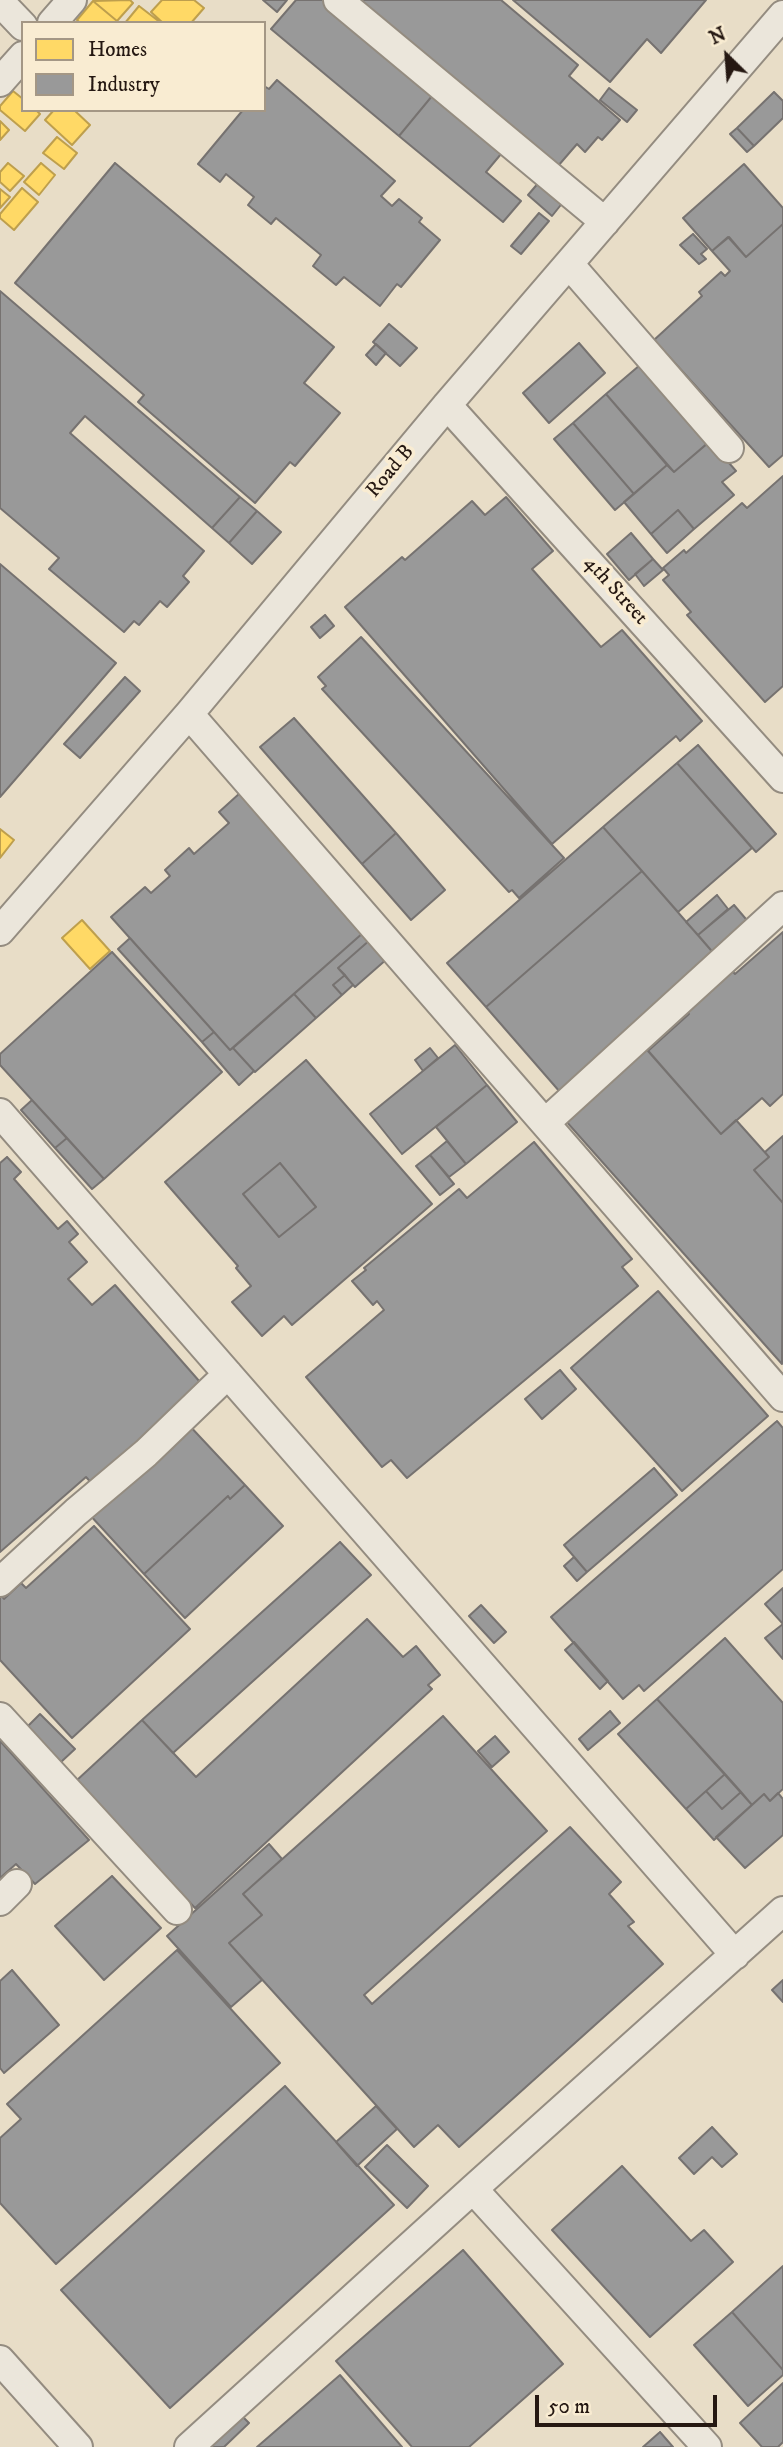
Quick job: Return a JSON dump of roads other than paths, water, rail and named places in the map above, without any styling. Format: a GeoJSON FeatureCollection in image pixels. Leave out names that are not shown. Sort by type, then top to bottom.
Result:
{"type":"FeatureCollection","features":[{"type":"Feature","properties":{"kind":"street"},"geometry":{"type":"LineString","coordinates":[[54,21],[72,0]]}},
{"type":"Feature","properties":{"kind":"street"},"geometry":{"type":"LineString","coordinates":[[338,0],[605,222]]}},
{"type":"Feature","properties":{"kind":"street"},"geometry":{"type":"LineString","coordinates":[[0,2],[21,24]]}},
{"type":"Feature","properties":{"kind":"street","name":"Road B"},"geometry":{"type":"LineString","coordinates":[[0,931],[189,714],[447,405],[783,15]]}},
{"type":"Feature","properties":{"kind":"street"},"geometry":{"type":"LineString","coordinates":[[0,82],[21,58]]}},
{"type":"Feature","properties":{"kind":"street"},"geometry":{"type":"LineString","coordinates":[[569,264],[729,448]]}},
{"type":"Feature","properties":{"kind":"street","name":"4th Street"},"geometry":{"type":"LineString","coordinates":[[447,405],[783,778]]}},
{"type":"Feature","properties":{"kind":"street"},"geometry":{"type":"LineString","coordinates":[[189,714],[545,1123],[780,1387]]}},
{"type":"Feature","properties":{"kind":"street"},"geometry":{"type":"LineString","coordinates":[[545,1123],[783,906]]}},
{"type":"Feature","properties":{"kind":"street"},"geometry":{"type":"LineString","coordinates":[[0,1112],[735,1955]]}},
{"type":"Feature","properties":{"kind":"street"},"geometry":{"type":"LineString","coordinates":[[0,1582],[76,1512],[146,1453],[228,1374]]}},
{"type":"Feature","properties":{"kind":"street"},"geometry":{"type":"LineString","coordinates":[[0,1717],[177,1910]]}},
{"type":"Feature","properties":{"kind":"street"},"geometry":{"type":"LineString","coordinates":[[189,2447],[783,1911]]}},
{"type":"Feature","properties":{"kind":"street"},"geometry":{"type":"LineString","coordinates":[[473,2189],[707,2447]]}},
{"type":"Feature","properties":{"kind":"street"},"geometry":{"type":"LineString","coordinates":[[0,2360],[78,2447]]}}]}
